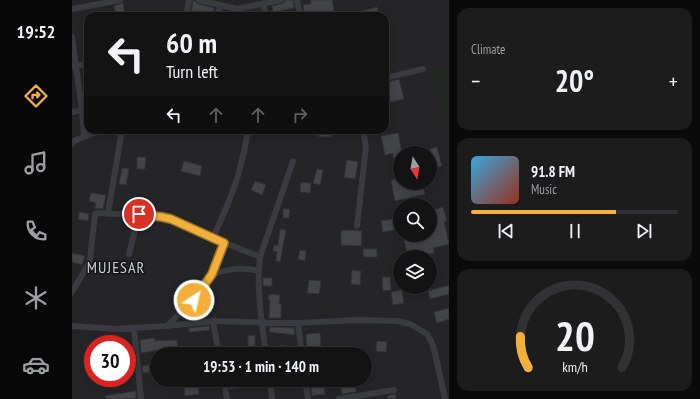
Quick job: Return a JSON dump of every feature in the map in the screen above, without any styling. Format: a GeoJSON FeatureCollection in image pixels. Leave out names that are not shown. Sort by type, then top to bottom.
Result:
{"type":"FeatureCollection","features":[{"type":"Feature","properties":{"kind":"street"},"geometry":{"type":"LineString","coordinates":[[72,9],[120,0]]}},
{"type":"Feature","properties":{"kind":"street"},"geometry":{"type":"LineString","coordinates":[[187,12],[189,0]]}},
{"type":"Feature","properties":{"kind":"street"},"geometry":{"type":"LineString","coordinates":[[199,0],[237,9],[281,0]]}},
{"type":"Feature","properties":{"kind":"street"},"geometry":{"type":"LineString","coordinates":[[297,0],[299,12]]}},
{"type":"Feature","properties":{"kind":"street"},"geometry":{"type":"LineString","coordinates":[[263,4],[265,12]]}},
{"type":"Feature","properties":{"kind":"street"},"geometry":{"type":"LineString","coordinates":[[219,12],[220,5]]}},
{"type":"Feature","properties":{"kind":"street"},"geometry":{"type":"LineString","coordinates":[[72,38],[74,66],[82,110],[84,136]]}},
{"type":"Feature","properties":{"kind":"street"},"geometry":{"type":"LineString","coordinates":[[74,66],[84,65]]}},
{"type":"Feature","properties":{"kind":"street"},"geometry":{"type":"LineString","coordinates":[[389,77],[423,69]]}},
{"type":"Feature","properties":{"kind":"street"},"geometry":{"type":"LineString","coordinates":[[72,112],[82,110]]}},
{"type":"Feature","properties":{"kind":"street"},"geometry":{"type":"LineString","coordinates":[[72,144],[76,140],[90,134]]}},
{"type":"Feature","properties":{"kind":"street"},"geometry":{"type":"LineString","coordinates":[[108,214],[121,134]]}},
{"type":"Feature","properties":{"kind":"street"},"geometry":{"type":"LineString","coordinates":[[213,238],[234,189],[247,134]]}},
{"type":"Feature","properties":{"kind":"street"},"geometry":{"type":"LineString","coordinates":[[356,226],[366,147],[364,134]]}},
{"type":"Feature","properties":{"kind":"street"},"geometry":{"type":"LineString","coordinates":[[265,347],[258,271],[260,257],[293,161]]}},
{"type":"Feature","properties":{"kind":"street"},"geometry":{"type":"LineString","coordinates":[[72,292],[90,259],[95,214],[98,213],[139,214],[171,219],[224,243],[260,257]]}},
{"type":"Feature","properties":{"kind":"street"},"geometry":{"type":"LineString","coordinates":[[129,254],[139,214]]}},
{"type":"Feature","properties":{"kind":"street"},"geometry":{"type":"LineString","coordinates":[[167,326],[194,300],[212,274],[224,243]]}},
{"type":"Feature","properties":{"kind":"street"},"geometry":{"type":"LineString","coordinates":[[212,274],[242,268],[258,271]]}},
{"type":"Feature","properties":{"kind":"street"},"geometry":{"type":"LineString","coordinates":[[72,326],[116,329],[167,326],[213,321],[298,323],[358,320],[398,321],[410,324],[427,334],[435,353],[445,399]]}},
{"type":"Feature","properties":{"kind":"street"},"geometry":{"type":"LineString","coordinates":[[213,321],[218,347]]}},
{"type":"Feature","properties":{"kind":"street"},"geometry":{"type":"LineString","coordinates":[[298,323],[301,347]]}},
{"type":"Feature","properties":{"kind":"street"},"geometry":{"type":"LineString","coordinates":[[134,328],[141,399]]}},
{"type":"Feature","properties":{"kind":"street"},"geometry":{"type":"LineString","coordinates":[[225,387],[227,399]]}},
{"type":"Feature","properties":{"kind":"street"},"geometry":{"type":"LineString","coordinates":[[271,387],[272,399]]}},
{"type":"Feature","properties":{"kind":"street"},"geometry":{"type":"LineString","coordinates":[[306,387],[308,399]]}},
{"type":"Feature","properties":{"kind":"street"},"geometry":{"type":"LineString","coordinates":[[339,399],[394,390]]}},
{"type":"Feature","properties":{"kind":"shaded area"},"geometry":{"type":"Polygon","coordinates":[[[72,0],[449,0],[449,399],[72,399],[72,0]]]}},
{"type":"Feature","properties":{"kind":"shaded area"},"geometry":{"type":"Polygon","coordinates":[[[449,68],[449,133],[433,72],[449,68]]]}},
{"type":"Feature","properties":{"kind":"building"},"geometry":{"type":"Polygon","coordinates":[[[193,0],[198,4],[214,8],[213,12],[192,12],[193,0]]]}},
{"type":"Feature","properties":{"kind":"building"},"geometry":{"type":"Polygon","coordinates":[[[285,0],[293,0],[294,8],[273,12],[272,6],[282,4],[285,0]]]}},
{"type":"Feature","properties":{"kind":"building"},"geometry":{"type":"Polygon","coordinates":[[[310,0],[332,0],[334,12],[304,12],[303,5],[311,4],[310,0]]]}},
{"type":"Feature","properties":{"kind":"building"},"geometry":{"type":"Polygon","coordinates":[[[123,3],[124,12],[115,12],[114,6],[123,3]]]}},
{"type":"Feature","properties":{"kind":"building"},"geometry":{"type":"Polygon","coordinates":[[[377,7],[378,12],[358,12],[377,7]]]}},
{"type":"Feature","properties":{"kind":"building"},"geometry":{"type":"Polygon","coordinates":[[[399,79],[404,99],[389,102],[389,82],[399,79]]]}},
{"type":"Feature","properties":{"kind":"building"},"geometry":{"type":"Polygon","coordinates":[[[398,133],[401,146],[393,146],[393,153],[385,155],[381,136],[398,133]]]}},
{"type":"Feature","properties":{"kind":"building"},"geometry":{"type":"Polygon","coordinates":[[[319,134],[331,134],[331,137],[319,137],[319,134]]]}},
{"type":"Feature","properties":{"kind":"building"},"geometry":{"type":"Polygon","coordinates":[[[437,147],[442,166],[437,167],[437,147]]]}},
{"type":"Feature","properties":{"kind":"building"},"geometry":{"type":"Polygon","coordinates":[[[137,157],[146,157],[145,169],[137,169],[137,157]]]}},
{"type":"Feature","properties":{"kind":"building"},"geometry":{"type":"Polygon","coordinates":[[[347,160],[358,162],[355,179],[344,177],[347,160]]]}},
{"type":"Feature","properties":{"kind":"building"},"geometry":{"type":"Polygon","coordinates":[[[184,161],[202,166],[200,176],[181,171],[184,161]]]}},
{"type":"Feature","properties":{"kind":"building"},"geometry":{"type":"Polygon","coordinates":[[[122,168],[129,169],[126,185],[119,184],[122,168]]]}},
{"type":"Feature","properties":{"kind":"building"},"geometry":{"type":"Polygon","coordinates":[[[317,169],[323,170],[320,185],[313,183],[317,169]]]}},
{"type":"Feature","properties":{"kind":"building"},"geometry":{"type":"Polygon","coordinates":[[[391,180],[393,180],[393,190],[424,190],[425,194],[408,198],[394,198],[391,180]]]}},
{"type":"Feature","properties":{"kind":"building"},"geometry":{"type":"Polygon","coordinates":[[[255,181],[266,185],[262,195],[251,190],[255,181]]]}},
{"type":"Feature","properties":{"kind":"building"},"geometry":{"type":"Polygon","coordinates":[[[301,182],[311,183],[310,193],[300,192],[301,182]]]}},
{"type":"Feature","properties":{"kind":"building"},"geometry":{"type":"Polygon","coordinates":[[[91,193],[106,195],[103,209],[95,208],[96,203],[89,201],[91,193]]]}},
{"type":"Feature","properties":{"kind":"building"},"geometry":{"type":"Polygon","coordinates":[[[443,207],[447,221],[444,221],[449,244],[433,248],[433,250],[406,250],[405,242],[437,242],[437,209],[443,207]]]}},
{"type":"Feature","properties":{"kind":"building"},"geometry":{"type":"Polygon","coordinates":[[[283,209],[290,209],[289,218],[283,218],[283,209]]]}},
{"type":"Feature","properties":{"kind":"building"},"geometry":{"type":"Polygon","coordinates":[[[79,212],[89,214],[88,221],[78,219],[79,212]]]}},
{"type":"Feature","properties":{"kind":"building"},"geometry":{"type":"Polygon","coordinates":[[[393,219],[393,230],[383,232],[381,221],[393,219]]]}},
{"type":"Feature","properties":{"kind":"building"},"geometry":{"type":"Polygon","coordinates":[[[280,229],[286,230],[280,262],[276,261],[277,252],[273,251],[274,245],[278,246],[280,229]]]}},
{"type":"Feature","properties":{"kind":"building"},"geometry":{"type":"Polygon","coordinates":[[[341,230],[362,231],[361,246],[341,245],[341,230]]]}},
{"type":"Feature","properties":{"kind":"building"},"geometry":{"type":"Polygon","coordinates":[[[363,249],[377,249],[377,257],[364,257],[363,249]]]}},
{"type":"Feature","properties":{"kind":"building"},"geometry":{"type":"Polygon","coordinates":[[[300,250],[306,251],[305,261],[298,259],[300,250]]]}},
{"type":"Feature","properties":{"kind":"building"},"geometry":{"type":"Polygon","coordinates":[[[72,253],[85,256],[82,265],[72,262],[72,253]]]}},
{"type":"Feature","properties":{"kind":"building"},"geometry":{"type":"Polygon","coordinates":[[[352,270],[361,271],[360,285],[351,284],[352,270]]]}},
{"type":"Feature","properties":{"kind":"building"},"geometry":{"type":"Polygon","coordinates":[[[382,277],[390,277],[391,290],[383,291],[382,277]]]}},
{"type":"Feature","properties":{"kind":"building"},"geometry":{"type":"Polygon","coordinates":[[[263,278],[272,278],[272,286],[263,286],[263,278]]]}},
{"type":"Feature","properties":{"kind":"building"},"geometry":{"type":"Polygon","coordinates":[[[309,280],[321,281],[319,294],[307,293],[309,280]]]}},
{"type":"Feature","properties":{"kind":"building"},"geometry":{"type":"Polygon","coordinates":[[[449,285],[449,294],[430,299],[429,294],[437,294],[437,288],[449,285]]]}},
{"type":"Feature","properties":{"kind":"building"},"geometry":{"type":"Polygon","coordinates":[[[391,292],[393,292],[393,294],[403,294],[404,303],[393,305],[391,292]]]}},
{"type":"Feature","properties":{"kind":"building"},"geometry":{"type":"Polygon","coordinates":[[[269,294],[280,295],[279,304],[281,304],[281,318],[269,318],[269,294]]]}},
{"type":"Feature","properties":{"kind":"building"},"geometry":{"type":"Polygon","coordinates":[[[449,308],[449,319],[437,323],[434,312],[449,308]]]}},
{"type":"Feature","properties":{"kind":"building"},"geometry":{"type":"Polygon","coordinates":[[[209,326],[210,330],[189,332],[189,328],[209,326]]]}},
{"type":"Feature","properties":{"kind":"building"},"geometry":{"type":"Polygon","coordinates":[[[270,327],[294,328],[295,335],[269,332],[270,327]]]}},
{"type":"Feature","properties":{"kind":"building"},"geometry":{"type":"Polygon","coordinates":[[[320,333],[321,347],[307,347],[306,334],[320,333]]]}},
{"type":"Feature","properties":{"kind":"building"},"geometry":{"type":"Polygon","coordinates":[[[255,335],[255,347],[248,347],[248,336],[255,335]]]}},
{"type":"Feature","properties":{"kind":"building"},"geometry":{"type":"Polygon","coordinates":[[[154,338],[155,341],[177,340],[178,347],[150,347],[150,352],[141,353],[140,340],[154,338]]]}},
{"type":"Feature","properties":{"kind":"building"},"geometry":{"type":"Polygon","coordinates":[[[377,341],[387,342],[386,352],[376,351],[377,341]]]}},
{"type":"Feature","properties":{"kind":"building"},"geometry":{"type":"Polygon","coordinates":[[[280,345],[289,346],[289,347],[280,347],[280,345]]]}},
{"type":"Feature","properties":{"kind":"building"},"geometry":{"type":"Polygon","coordinates":[[[149,365],[150,372],[143,373],[142,366],[149,365]]]}},
{"type":"Feature","properties":{"kind":"building"},"geometry":{"type":"Polygon","coordinates":[[[184,387],[198,387],[199,394],[185,396],[184,387]]]}},
{"type":"Feature","properties":{"kind":"building"},"geometry":{"type":"Polygon","coordinates":[[[230,387],[241,387],[230,389],[230,387]]]}},
{"type":"Feature","properties":{"kind":"building"},"geometry":{"type":"Polygon","coordinates":[[[311,387],[324,387],[325,394],[312,396],[311,387]]]}},
{"type":"Feature","properties":{"kind":"building"},"geometry":{"type":"Polygon","coordinates":[[[341,387],[356,387],[356,392],[342,394],[341,387]]]}},
{"type":"Feature","properties":{"kind":"building"},"geometry":{"type":"Polygon","coordinates":[[[136,391],[136,399],[106,399],[105,396],[136,391]]]}},
{"type":"Feature","properties":{"kind":"building"},"geometry":{"type":"Polygon","coordinates":[[[395,394],[396,399],[388,399],[387,396],[395,394]]]}},
{"type":"Feature","properties":{"kind":"district","name":"MUJESAR"},"geometry":{"type":"Point","coordinates":[116,267]}},
{"type":"Feature","properties":{"kind":"route"},"geometry":{"type":"LineString","coordinates":[[139,214],[171,219],[224,243],[212,274],[194,300]]}}]}
